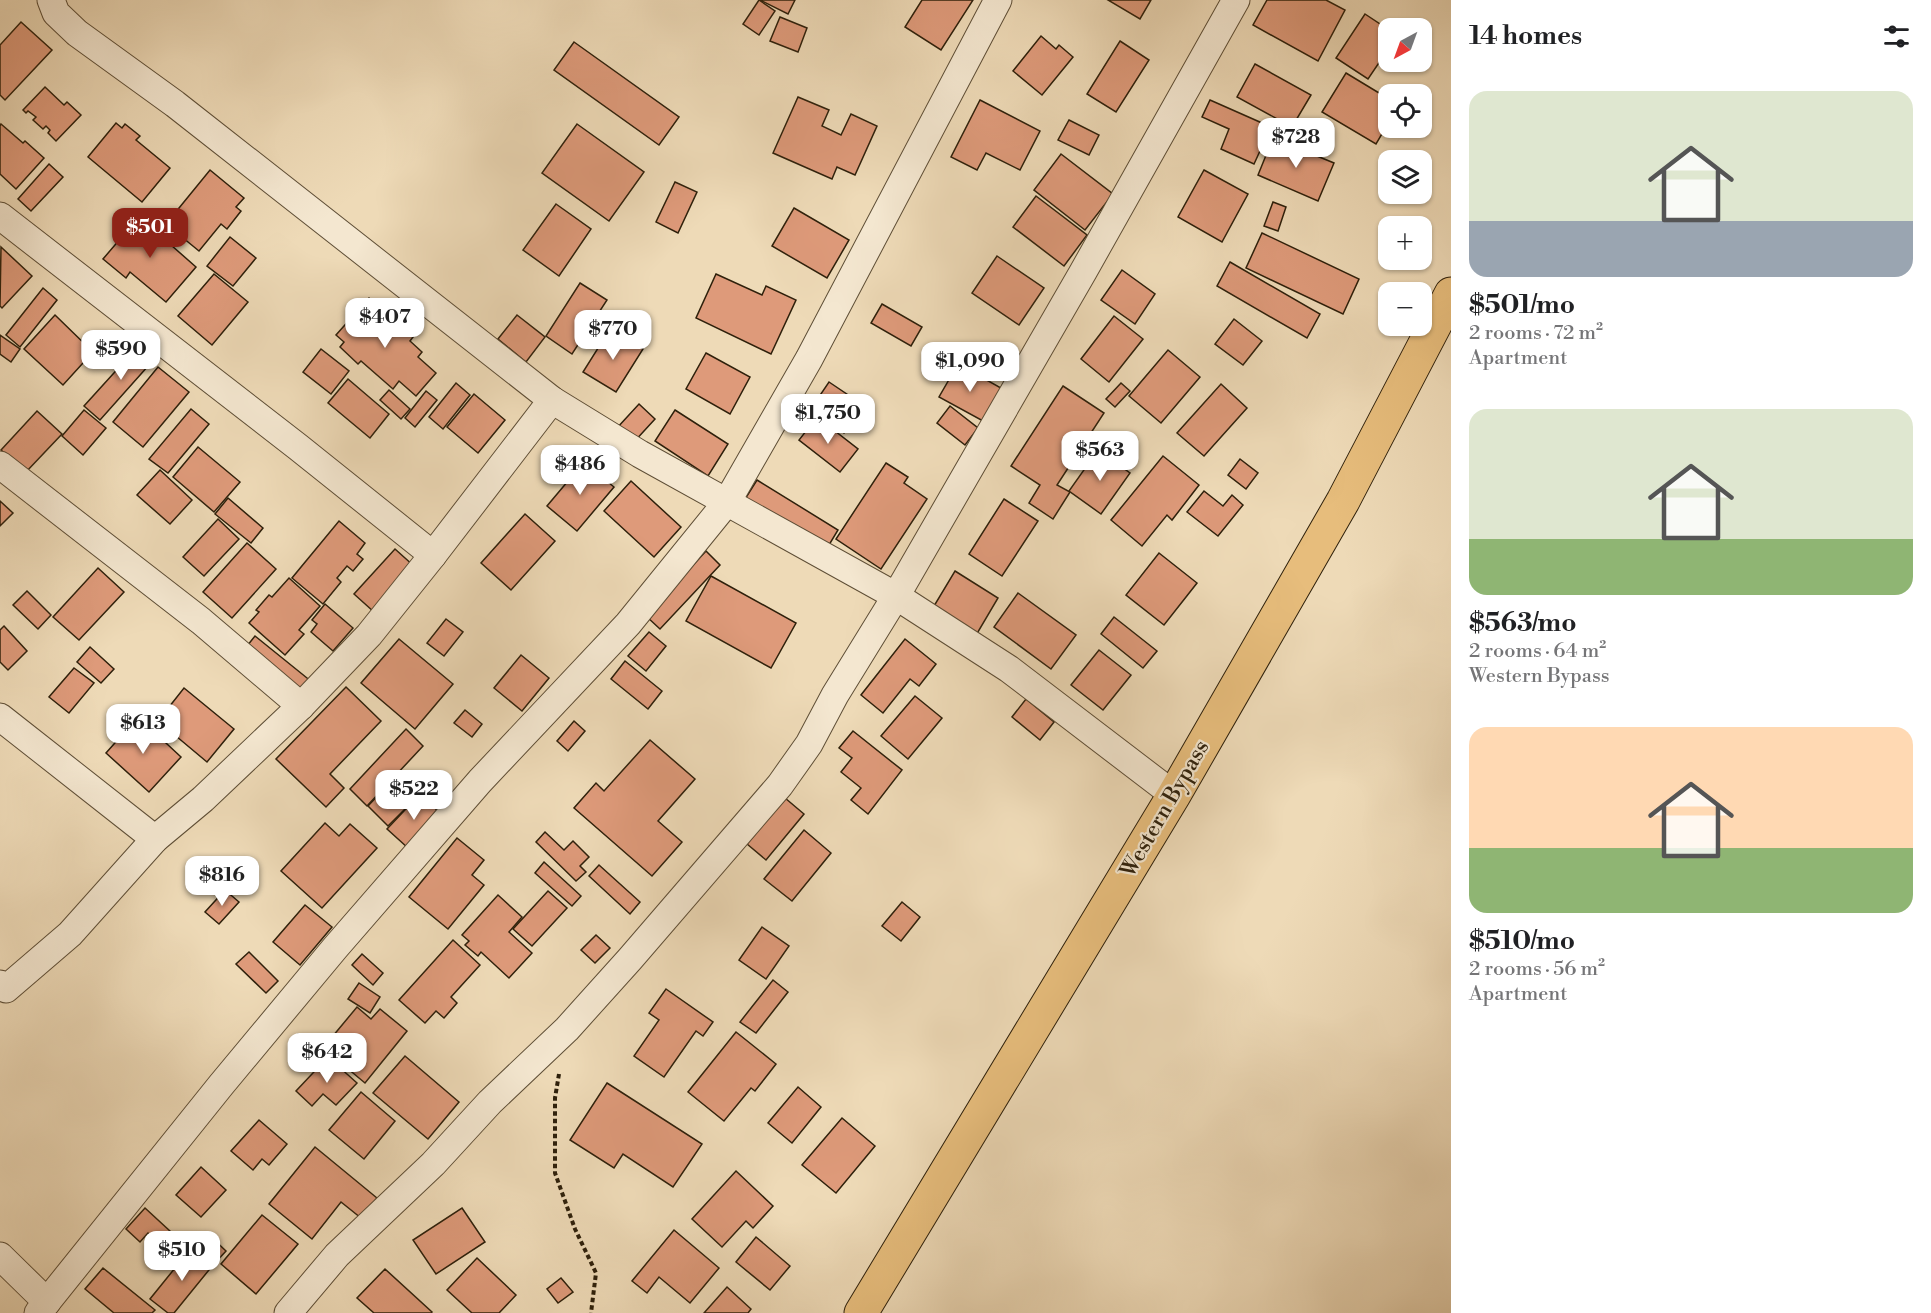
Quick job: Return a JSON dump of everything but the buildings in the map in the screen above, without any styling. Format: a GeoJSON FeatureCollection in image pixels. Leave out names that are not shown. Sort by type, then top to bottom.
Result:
{"type":"FeatureCollection","features":[{"type":"Feature","properties":{"kind":"main road","name":"Western Bypass"},"geometry":{"type":"LineString","coordinates":[[861,1313],[1174,795],[1342,501],[1451,294]]}},
{"type":"Feature","properties":{"kind":"street"},"geometry":{"type":"LineString","coordinates":[[50,0],[56,13],[77,33],[175,104],[552,400],[640,454],[896,596],[1009,669],[1174,795]]}},
{"type":"Feature","properties":{"kind":"street"},"geometry":{"type":"LineString","coordinates":[[0,1256],[42,1307],[335,948],[480,781],[628,624],[727,502],[809,359],[999,0]]}},
{"type":"Feature","properties":{"kind":"street"},"geometry":{"type":"LineString","coordinates":[[288,1313],[337,1255],[433,1164],[490,1102],[567,1029],[706,873],[780,785],[809,744],[835,695],[896,596],[1089,262],[1236,0]]}},
{"type":"Feature","properties":{"kind":"street"},"geometry":{"type":"LineString","coordinates":[[0,216],[298,447],[433,555]]}},
{"type":"Feature","properties":{"kind":"street"},"geometry":{"type":"LineString","coordinates":[[0,984],[6,989],[70,934],[155,839],[203,799],[301,706],[369,635],[552,400]]}},
{"type":"Feature","properties":{"kind":"street"},"geometry":{"type":"LineString","coordinates":[[0,465],[201,621],[301,706]]}},
{"type":"Feature","properties":{"kind":"street"},"geometry":{"type":"LineString","coordinates":[[0,717],[155,839]]}},
{"type":"Feature","properties":{"kind":"path"},"geometry":{"type":"LineString","coordinates":[[567,1029],[555,1098],[555,1173],[575,1229],[596,1273],[591,1313]]}}]}
